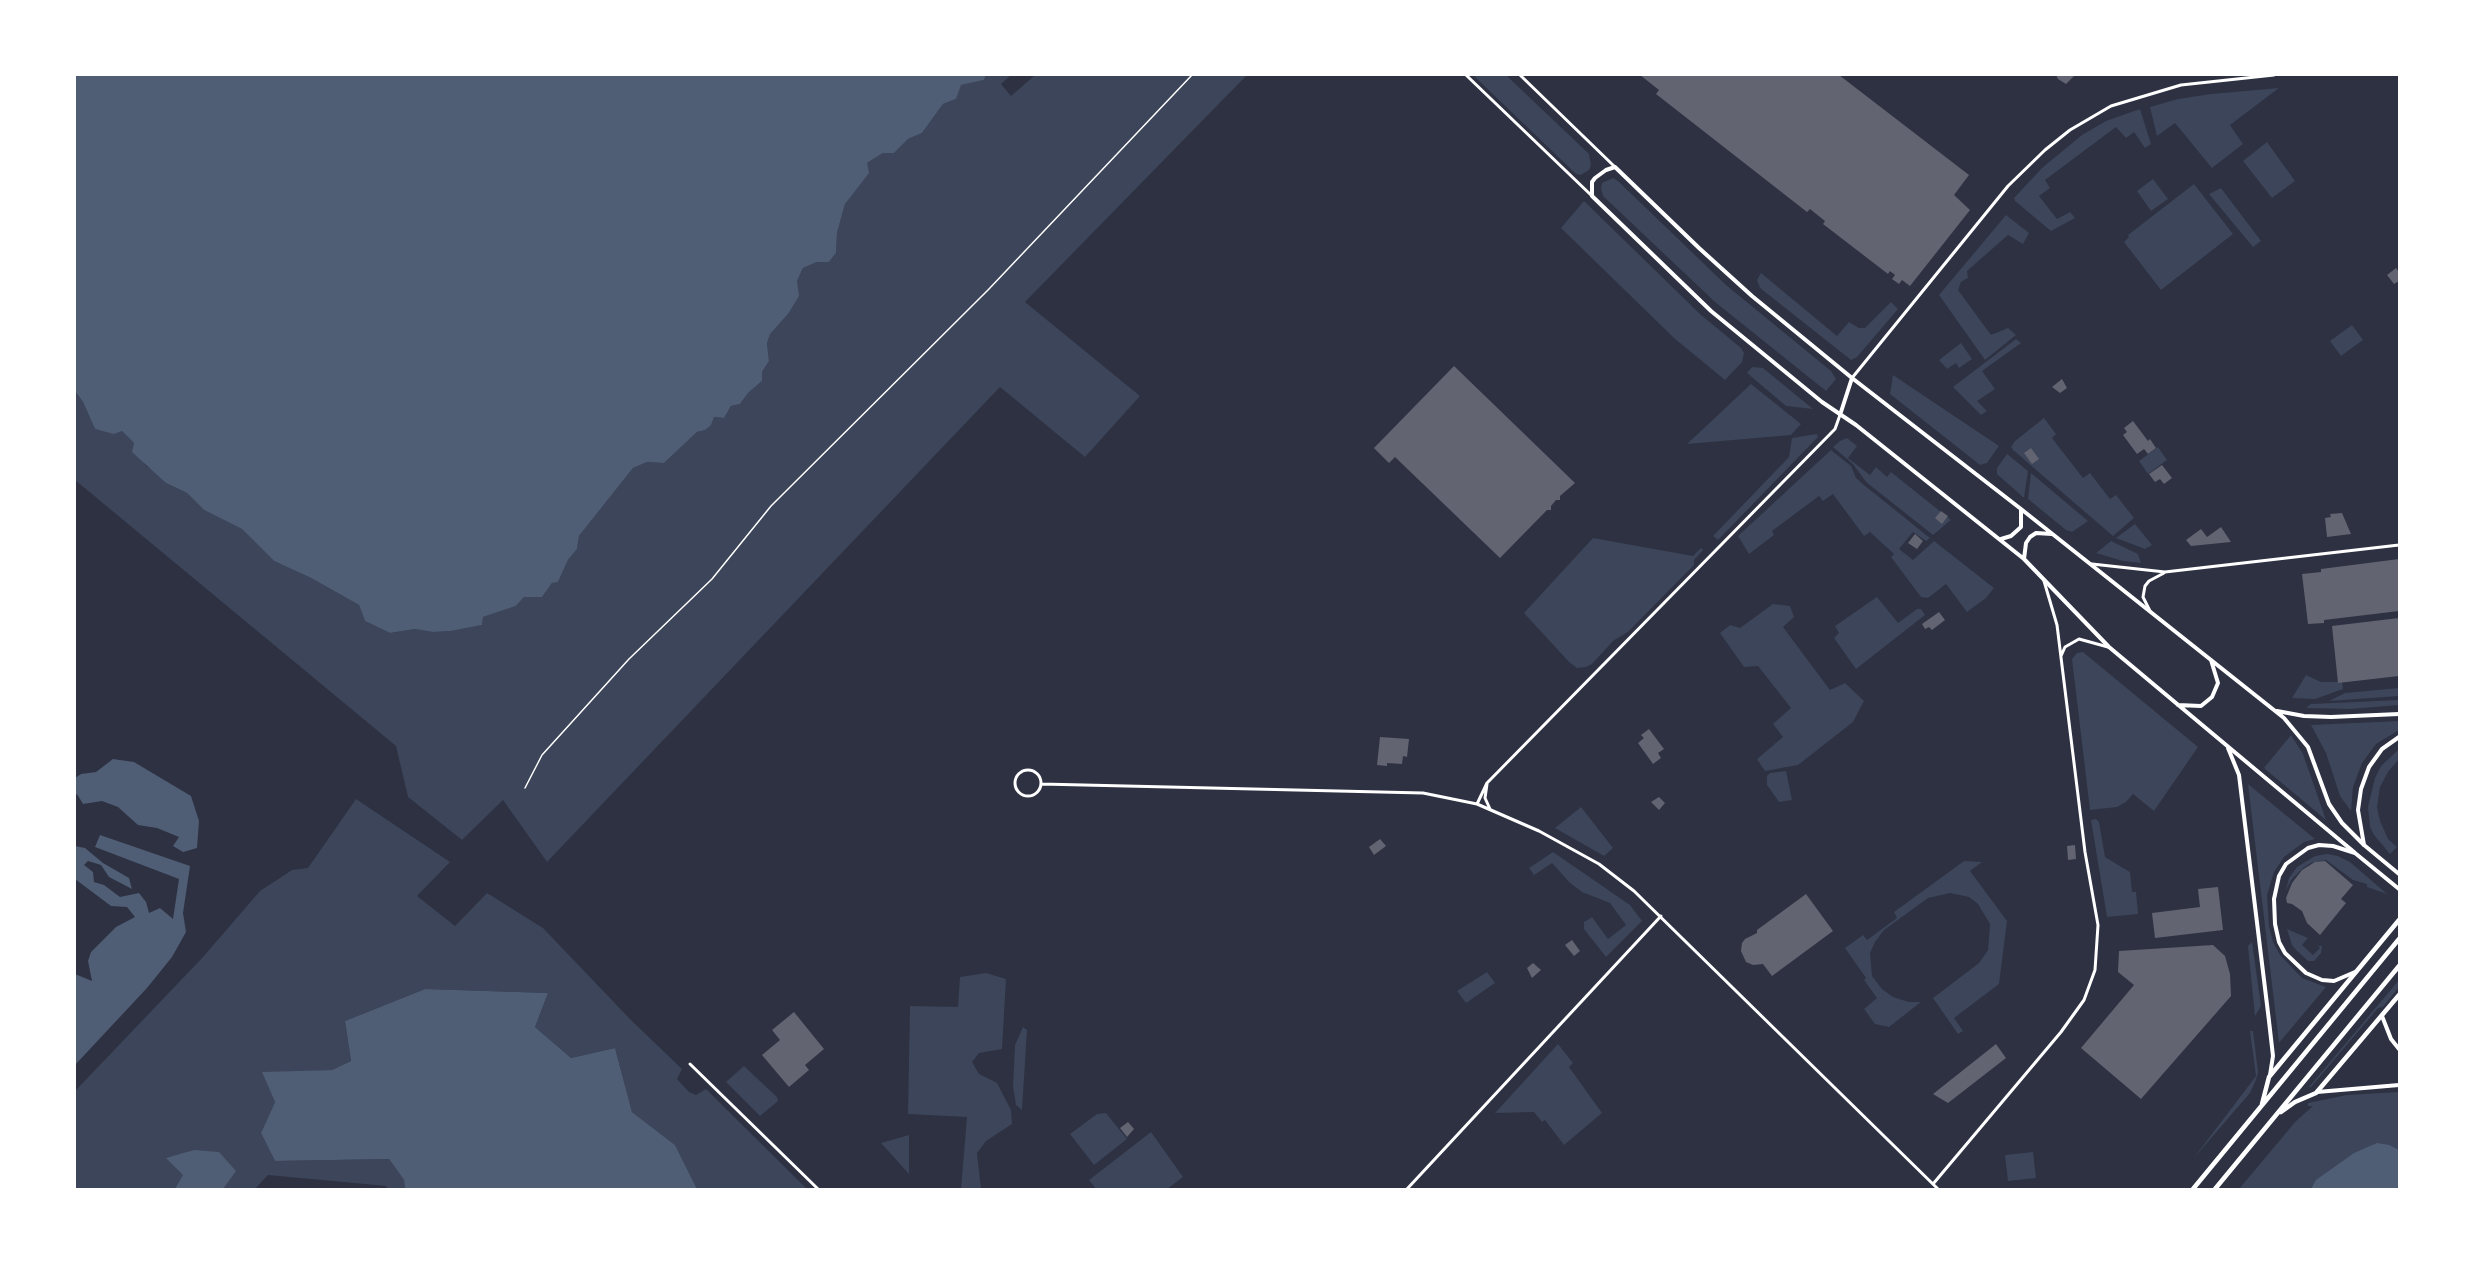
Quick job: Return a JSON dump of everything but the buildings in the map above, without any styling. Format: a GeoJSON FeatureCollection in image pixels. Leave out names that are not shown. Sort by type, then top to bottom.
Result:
{"type":"FeatureCollection","features":[{"type":"Feature","properties":{"kind":"highway"},"geometry":{"type":"LineString","coordinates":[[2261,1106],[2269,1077],[2399,920]]}},
{"type":"Feature","properties":{"kind":"highway"},"geometry":{"type":"LineString","coordinates":[[2193,1189],[2399,939]]}},
{"type":"Feature","properties":{"kind":"highway"},"geometry":{"type":"LineString","coordinates":[[2215,1189],[2399,966]]}},
{"type":"Feature","properties":{"kind":"highway"},"geometry":{"type":"LineString","coordinates":[[2276,1116],[2295,1102],[2316,1093],[2399,994]]}},
{"type":"Feature","properties":{"kind":"street"},"geometry":{"type":"LineString","coordinates":[[1466,75],[1711,311],[1773,363],[2024,559],[2109,647],[2399,889]]}},
{"type":"Feature","properties":{"kind":"street"},"geometry":{"type":"LineString","coordinates":[[1520,75],[1731,278],[1852,378],[2021,508],[2276,711],[2302,737],[2329,804],[2343,823],[2364,845],[2399,874]]}},
{"type":"Feature","properties":{"kind":"street"},"geometry":{"type":"LineString","coordinates":[[1477,804],[1487,783],[1835,429],[1852,378],[2008,186],[2045,150],[2070,130],[2111,106],[2181,85],[2274,75]]}},
{"type":"Feature","properties":{"kind":"street"},"geometry":{"type":"LineString","coordinates":[[1592,196],[1592,182],[1595,178],[1606,170],[1616,167]]}},
{"type":"Feature","properties":{"kind":"street"},"geometry":{"type":"LineString","coordinates":[[2000,539],[2011,536],[2021,527],[2021,508]]}},
{"type":"Feature","properties":{"kind":"street"},"geometry":{"type":"LineString","coordinates":[[2024,559],[2026,543],[2030,537],[2036,533],[2053,534]]}},
{"type":"Feature","properties":{"kind":"street"},"geometry":{"type":"LineString","coordinates":[[2090,564],[2165,572],[2399,545]]}},
{"type":"Feature","properties":{"kind":"street"},"geometry":{"type":"LineString","coordinates":[[2151,613],[2143,597],[2145,586],[2149,581],[2165,572]]}},
{"type":"Feature","properties":{"kind":"street"},"geometry":{"type":"LineString","coordinates":[[1933,1184],[2061,1032],[2084,1000],[2095,970],[2098,925],[2084,843],[2054,613],[2042,576]]}},
{"type":"Feature","properties":{"kind":"street"},"geometry":{"type":"LineString","coordinates":[[2060,658],[2065,647],[2079,639],[2109,647]]}},
{"type":"Feature","properties":{"kind":"street"},"geometry":{"type":"LineString","coordinates":[[2178,705],[2201,706],[2212,697],[2218,678],[2210,659]]}},
{"type":"Feature","properties":{"kind":"street"},"geometry":{"type":"LineString","coordinates":[[2276,711],[2304,716],[2331,717],[2399,714]]}},
{"type":"Feature","properties":{"kind":"street"},"geometry":{"type":"LineString","coordinates":[[2364,845],[2358,810],[2364,778],[2382,749],[2399,737]]}},
{"type":"Feature","properties":{"kind":"street"},"geometry":{"type":"LineString","coordinates":[[2228,747],[2239,775],[2273,1056],[2269,1077]]}},
{"type":"Feature","properties":{"kind":"street"},"geometry":{"type":"LineString","coordinates":[[1028,770],[1036,772],[1041,784],[1035,795],[1026,797],[1018,792],[1014,784],[1020,772],[1028,770]]}},
{"type":"Feature","properties":{"kind":"street"},"geometry":{"type":"LineString","coordinates":[[1487,783],[1485,798],[1490,809]]}},
{"type":"Feature","properties":{"kind":"street"},"geometry":{"type":"LineString","coordinates":[[1041,784],[1384,791],[1442,795],[1477,804],[1539,831],[1599,864],[1629,886],[1938,1189]]}},
{"type":"Feature","properties":{"kind":"street"},"geometry":{"type":"LineString","coordinates":[[2355,853],[2319,845],[2296,855],[2286,864],[2279,876],[2274,912],[2279,942],[2289,958],[2306,973],[2322,980],[2334,981],[2358,970]]}},
{"type":"Feature","properties":{"kind":"street"},"geometry":{"type":"LineString","coordinates":[[1407,1189],[1661,916]]}},
{"type":"Feature","properties":{"kind":"street"},"geometry":{"type":"LineString","coordinates":[[2382,1015],[2391,1040],[2399,1049]]}},
{"type":"Feature","properties":{"kind":"street"},"geometry":{"type":"LineString","coordinates":[[690,1064],[818,1189]]}},
{"type":"Feature","properties":{"kind":"street"},"geometry":{"type":"LineString","coordinates":[[2316,1093],[2344,1088],[2399,1084]]}},
{"type":"Feature","properties":{"kind":"path"},"geometry":{"type":"LineString","coordinates":[[525,788],[542,755],[629,659],[712,579],[771,506],[988,290],[1192,75]]}},
{"type":"Feature","properties":{"kind":"shaded area"},"geometry":{"type":"Polygon","coordinates":[[[75,75],[986,75],[984,80],[961,85],[956,99],[943,104],[922,133],[908,139],[894,153],[883,153],[867,163],[869,173],[845,204],[837,233],[836,253],[829,262],[817,262],[803,268],[797,281],[799,296],[788,314],[770,334],[767,343],[769,361],[762,372],[762,381],[748,393],[740,404],[731,406],[724,418],[714,417],[711,425],[697,432],[664,463],[647,462],[633,468],[579,536],[577,549],[568,560],[558,582],[552,583],[542,597],[524,597],[516,606],[483,617],[482,625],[451,631],[433,632],[415,629],[390,633],[365,621],[359,605],[311,578],[274,561],[242,529],[204,510],[187,493],[166,483],[132,452],[134,443],[122,431],[114,434],[95,429],[83,402],[75,391],[75,75]]]}},
{"type":"Feature","properties":{"kind":"shaded area"},"geometry":{"type":"Polygon","coordinates":[[[986,75],[1011,75],[1001,84],[1011,96],[1035,75],[1247,75],[1025,302],[1140,396],[1085,457],[1000,387],[547,862],[503,800],[462,840],[408,797],[396,746],[75,480],[75,391],[83,402],[95,429],[122,431],[134,443],[146,466],[155,471],[166,483],[187,493],[204,510],[242,529],[274,561],[311,578],[359,605],[365,621],[390,633],[415,629],[433,632],[451,631],[482,625],[483,617],[516,606],[524,597],[542,597],[552,583],[558,582],[568,560],[577,549],[579,536],[633,468],[647,462],[664,463],[697,432],[705,430],[714,417],[724,418],[731,406],[740,404],[748,393],[762,381],[762,372],[769,361],[767,343],[770,333],[788,314],[803,268],[817,262],[829,262],[836,253],[837,233],[845,204],[867,163],[883,153],[894,153],[908,139],[922,133],[943,104],[956,99],[960,85],[984,80],[986,75]]]}},
{"type":"Feature","properties":{"kind":"shaded area"},"geometry":{"type":"Polygon","coordinates":[[[1473,75],[1506,75],[1589,154],[1591,165],[1589,170],[1581,175],[1576,174],[1473,75]]]}},
{"type":"Feature","properties":{"kind":"shaded area"},"geometry":{"type":"Polygon","coordinates":[[[2279,88],[2230,125],[2243,144],[2212,168],[2175,123],[2157,136],[2150,107],[2178,99],[2211,94],[2279,88]]]}},
{"type":"Feature","properties":{"kind":"shaded area"},"geometry":{"type":"Polygon","coordinates":[[[2140,109],[2151,144],[2145,148],[2134,132],[2126,138],[2116,127],[2045,180],[2050,188],[2039,196],[2057,219],[2070,212],[2075,218],[2051,231],[2015,201],[2014,198],[2042,168],[2082,135],[2106,121],[2140,109]]]}},
{"type":"Feature","properties":{"kind":"shaded area"},"geometry":{"type":"Polygon","coordinates":[[[2267,142],[2295,181],[2272,198],[2243,161],[2267,142]]]}},
{"type":"Feature","properties":{"kind":"shaded area"},"geometry":{"type":"Polygon","coordinates":[[[1613,178],[1726,285],[1831,371],[1836,379],[1826,391],[1715,302],[1603,196],[1602,183],[1613,178]]]}},
{"type":"Feature","properties":{"kind":"shaded area"},"geometry":{"type":"Polygon","coordinates":[[[2153,179],[2168,199],[2151,211],[2137,191],[2153,179]]]}},
{"type":"Feature","properties":{"kind":"shaded area"},"geometry":{"type":"Polygon","coordinates":[[[2194,184],[2233,234],[2161,290],[2124,242],[2129,237],[2128,235],[2194,184]]]}},
{"type":"Feature","properties":{"kind":"shaded area"},"geometry":{"type":"Polygon","coordinates":[[[2221,188],[2261,241],[2253,247],[2209,194],[2221,188]]]}},
{"type":"Feature","properties":{"kind":"shaded area"},"geometry":{"type":"Polygon","coordinates":[[[1584,201],[1700,314],[1741,348],[1744,353],[1742,362],[1725,380],[1674,338],[1561,228],[1584,201]]]}},
{"type":"Feature","properties":{"kind":"shaded area"},"geometry":{"type":"Polygon","coordinates":[[[2006,215],[2029,233],[2023,244],[2008,235],[1967,271],[1968,278],[1961,282],[1958,290],[1991,335],[2008,328],[2016,335],[1985,360],[1939,295],[2006,215]]]}},
{"type":"Feature","properties":{"kind":"shaded area"},"geometry":{"type":"Polygon","coordinates":[[[1761,273],[1837,336],[1849,322],[1859,328],[1865,328],[1891,302],[1898,309],[1857,357],[1851,360],[1760,288],[1757,280],[1761,273]]]}},
{"type":"Feature","properties":{"kind":"shaded area"},"geometry":{"type":"Polygon","coordinates":[[[2352,325],[2363,340],[2341,356],[2330,341],[2352,325]]]}},
{"type":"Feature","properties":{"kind":"shaded area"},"geometry":{"type":"Polygon","coordinates":[[[2016,339],[2021,343],[1982,371],[1995,389],[1977,401],[1987,411],[1981,415],[1953,387],[2016,339]]]}},
{"type":"Feature","properties":{"kind":"shaded area"},"geometry":{"type":"Polygon","coordinates":[[[1961,343],[1972,359],[1959,368],[1956,363],[1947,369],[1939,360],[1961,343]]]}},
{"type":"Feature","properties":{"kind":"shaded area"},"geometry":{"type":"Polygon","coordinates":[[[1752,367],[1763,368],[1813,409],[1786,406],[1747,373],[1752,367]]]}},
{"type":"Feature","properties":{"kind":"shaded area"},"geometry":{"type":"Polygon","coordinates":[[[1893,375],[1999,446],[1987,463],[1980,465],[1890,394],[1893,375]]]}},
{"type":"Feature","properties":{"kind":"shaded area"},"geometry":{"type":"Polygon","coordinates":[[[1751,384],[1801,424],[1791,435],[1687,444],[1751,384]]]}},
{"type":"Feature","properties":{"kind":"shaded area"},"geometry":{"type":"Polygon","coordinates":[[[2044,418],[2056,434],[2052,438],[2083,478],[2090,473],[2110,499],[2116,495],[2134,518],[2113,536],[2011,447],[2015,441],[2044,418]]]}},
{"type":"Feature","properties":{"kind":"shaded area"},"geometry":{"type":"Polygon","coordinates":[[[1817,434],[1818,437],[1718,540],[1713,536],[1789,457],[1792,438],[1817,434]]]}},
{"type":"Feature","properties":{"kind":"shaded area"},"geometry":{"type":"Polygon","coordinates":[[[1847,438],[1857,446],[1848,458],[1870,475],[1876,467],[1887,477],[1891,472],[1951,520],[1933,535],[1866,482],[1853,464],[1833,447],[1847,438]]]}},
{"type":"Feature","properties":{"kind":"shaded area"},"geometry":{"type":"Polygon","coordinates":[[[2158,447],[2167,460],[2148,474],[2139,461],[2158,447]]]}},
{"type":"Feature","properties":{"kind":"shaded area"},"geometry":{"type":"Polygon","coordinates":[[[1831,450],[1851,466],[1856,478],[1930,538],[1926,541],[1913,532],[1899,549],[1913,560],[1934,541],[1994,588],[1986,598],[1967,612],[1946,584],[1928,598],[1921,597],[1891,557],[1894,554],[1870,532],[1864,536],[1833,494],[1823,501],[1819,496],[1772,531],[1774,535],[1749,554],[1738,536],[1831,450]]]}},
{"type":"Feature","properties":{"kind":"shaded area"},"geometry":{"type":"Polygon","coordinates":[[[2007,454],[2028,471],[2024,498],[1997,474],[1997,468],[2007,454]]]}},
{"type":"Feature","properties":{"kind":"shaded area"},"geometry":{"type":"Polygon","coordinates":[[[2031,473],[2088,521],[2072,532],[2066,530],[2028,499],[2031,473]]]}},
{"type":"Feature","properties":{"kind":"shaded area"},"geometry":{"type":"Polygon","coordinates":[[[2135,524],[2152,545],[2145,549],[2116,538],[2135,524]]]}},
{"type":"Feature","properties":{"kind":"shaded area"},"geometry":{"type":"Polygon","coordinates":[[[1593,538],[1693,556],[1701,548],[1703,550],[1694,560],[1694,565],[1628,632],[1613,641],[1592,664],[1577,668],[1524,613],[1593,538]]]}},
{"type":"Feature","properties":{"kind":"shaded area"},"geometry":{"type":"Polygon","coordinates":[[[2111,541],[2138,554],[2141,563],[2123,561],[2096,553],[2111,541]]]}},
{"type":"Feature","properties":{"kind":"shaded area"},"geometry":{"type":"Polygon","coordinates":[[[1877,597],[1898,623],[1917,609],[1921,609],[1925,615],[1856,669],[1834,638],[1839,633],[1835,626],[1877,597]]]}},
{"type":"Feature","properties":{"kind":"shaded area"},"geometry":{"type":"Polygon","coordinates":[[[1773,604],[1790,606],[1794,617],[1783,627],[1830,690],[1845,683],[1864,701],[1853,722],[1798,765],[1765,771],[1757,759],[1783,737],[1773,724],[1791,708],[1758,666],[1744,667],[1720,633],[1730,625],[1740,628],[1773,604]]]}},
{"type":"Feature","properties":{"kind":"shaded area"},"geometry":{"type":"Polygon","coordinates":[[[2083,652],[2198,747],[2154,811],[2133,794],[2117,807],[2090,810],[2072,659],[2077,653],[2083,652]]]}},
{"type":"Feature","properties":{"kind":"shaded area"},"geometry":{"type":"Polygon","coordinates":[[[2306,675],[2321,682],[2342,682],[2343,689],[2315,699],[2292,698],[2306,675]]]}},
{"type":"Feature","properties":{"kind":"shaded area"},"geometry":{"type":"Polygon","coordinates":[[[2399,688],[2399,696],[2329,701],[2345,693],[2399,688]]]}},
{"type":"Feature","properties":{"kind":"shaded area"},"geometry":{"type":"Polygon","coordinates":[[[2399,700],[2399,705],[2350,709],[2306,708],[2311,704],[2399,700]]]}},
{"type":"Feature","properties":{"kind":"shaded area"},"geometry":{"type":"Polygon","coordinates":[[[2399,721],[2399,730],[2376,744],[2362,763],[2353,787],[2351,811],[2340,796],[2326,753],[2311,725],[2399,721]]]}},
{"type":"Feature","properties":{"kind":"shaded area"},"geometry":{"type":"Polygon","coordinates":[[[2291,735],[2303,754],[2326,820],[2264,768],[2291,735]]]}},
{"type":"Feature","properties":{"kind":"shaded area"},"geometry":{"type":"Polygon","coordinates":[[[2399,749],[2399,759],[2388,772],[2380,787],[2377,807],[2388,839],[2397,847],[2390,854],[2370,827],[2368,807],[2375,778],[2381,766],[2399,749]]]}},
{"type":"Feature","properties":{"kind":"shaded area"},"geometry":{"type":"Polygon","coordinates":[[[113,759],[134,762],[191,796],[199,821],[197,848],[183,852],[173,846],[179,837],[157,828],[138,825],[118,807],[102,801],[83,804],[77,794],[75,796],[75,778],[81,774],[96,772],[113,759]]]}},
{"type":"Feature","properties":{"kind":"shaded area"},"geometry":{"type":"Polygon","coordinates":[[[1786,771],[1792,800],[1779,802],[1767,785],[1767,776],[1770,773],[1786,771]]]}},
{"type":"Feature","properties":{"kind":"shaded area"},"geometry":{"type":"Polygon","coordinates":[[[2248,784],[2315,839],[2304,842],[2284,857],[2274,872],[2267,895],[2269,926],[2273,942],[2280,955],[2302,978],[2326,987],[2279,1043],[2248,784]]]}},
{"type":"Feature","properties":{"kind":"shaded area"},"geometry":{"type":"Polygon","coordinates":[[[356,799],[450,862],[417,896],[455,926],[487,893],[543,928],[630,1019],[682,1069],[677,1079],[689,1092],[696,1095],[706,1089],[807,1189],[697,1189],[675,1145],[632,1112],[615,1048],[571,1058],[535,1027],[548,993],[425,989],[345,1021],[351,1061],[332,1070],[263,1073],[275,1102],[261,1133],[275,1161],[389,1159],[404,1180],[405,1189],[387,1189],[386,1186],[268,1175],[255,1189],[75,1189],[75,1091],[203,957],[260,891],[292,870],[308,868],[356,799]]]}},
{"type":"Feature","properties":{"kind":"shaded area"},"geometry":{"type":"Polygon","coordinates":[[[1581,807],[1613,848],[1604,856],[1555,828],[1581,807]]]}},
{"type":"Feature","properties":{"kind":"shaded area"},"geometry":{"type":"Polygon","coordinates":[[[2096,819],[2099,822],[2105,857],[2130,872],[2132,892],[2136,892],[2138,914],[2107,917],[2091,820],[2096,819]]]}},
{"type":"Feature","properties":{"kind":"shaded area"},"geometry":{"type":"Polygon","coordinates":[[[100,835],[190,866],[183,913],[186,932],[172,957],[147,988],[75,1065],[75,974],[92,981],[88,961],[91,952],[116,927],[135,917],[127,907],[111,906],[75,879],[75,846],[85,848],[103,863],[129,878],[132,889],[109,877],[101,865],[88,861],[84,865],[93,872],[94,882],[104,885],[120,897],[139,893],[146,902],[149,913],[160,908],[173,919],[179,879],[95,847],[100,835]]]}},
{"type":"Feature","properties":{"kind":"shaded area"},"geometry":{"type":"Polygon","coordinates":[[[1553,852],[1630,905],[1642,921],[1606,957],[1584,929],[1584,922],[1592,917],[1608,939],[1626,925],[1610,903],[1582,892],[1569,882],[1552,863],[1534,875],[1529,868],[1553,852]]]}},
{"type":"Feature","properties":{"kind":"shaded area"},"geometry":{"type":"Polygon","coordinates":[[[2327,854],[2350,862],[2387,894],[2353,880],[2326,860],[2311,863],[2303,868],[2292,879],[2286,890],[2289,878],[2297,867],[2315,856],[2327,854]]]}},
{"type":"Feature","properties":{"kind":"shaded area"},"geometry":{"type":"Polygon","coordinates":[[[1964,861],[1982,862],[1970,871],[2007,921],[1999,984],[1954,1018],[1963,1031],[1958,1034],[1933,998],[1979,963],[1988,950],[1990,924],[1978,904],[1969,897],[1950,893],[1928,898],[1884,930],[1870,953],[1872,976],[1882,989],[1893,997],[1909,1002],[1921,1002],[1889,1027],[1875,1024],[1864,1009],[1877,998],[1845,948],[1863,935],[1867,940],[1897,918],[1894,912],[1964,861]]]}},
{"type":"Feature","properties":{"kind":"shaded area"},"geometry":{"type":"Polygon","coordinates":[[[2287,929],[2308,938],[2302,945],[2313,955],[2320,948],[2318,946],[2322,946],[2321,953],[2314,961],[2308,961],[2296,950],[2287,929]]]}},
{"type":"Feature","properties":{"kind":"shaded area"},"geometry":{"type":"Polygon","coordinates":[[[2252,942],[2261,1006],[2255,1016],[2248,946],[2252,942]]]}},
{"type":"Feature","properties":{"kind":"shaded area"},"geometry":{"type":"Polygon","coordinates":[[[1487,972],[1495,983],[1466,1003],[1457,991],[1487,972]]]}},
{"type":"Feature","properties":{"kind":"shaded area"},"geometry":{"type":"Polygon","coordinates":[[[986,973],[1006,979],[1002,1049],[979,1053],[972,1062],[979,1074],[997,1083],[1011,1110],[1012,1124],[986,1141],[977,1153],[981,1189],[961,1189],[967,1117],[908,1114],[910,1006],[958,1007],[960,977],[986,973]]]}},
{"type":"Feature","properties":{"kind":"shaded area"},"geometry":{"type":"Polygon","coordinates":[[[2399,980],[2399,987],[2383,1007],[2378,1008],[2309,1087],[2399,980]]]}},
{"type":"Feature","properties":{"kind":"shaded area"},"geometry":{"type":"Polygon","coordinates":[[[425,989],[548,993],[535,1027],[571,1058],[615,1048],[632,1112],[675,1145],[697,1189],[405,1189],[404,1180],[389,1159],[275,1161],[261,1133],[275,1102],[262,1072],[332,1070],[351,1061],[345,1021],[425,989]]]}},
{"type":"Feature","properties":{"kind":"shaded area"},"geometry":{"type":"Polygon","coordinates":[[[1023,1027],[1027,1030],[1022,1110],[1016,1105],[1013,1087],[1015,1045],[1023,1027]]]}},
{"type":"Feature","properties":{"kind":"shaded area"},"geometry":{"type":"Polygon","coordinates":[[[2250,1031],[2253,1031],[2258,1072],[2256,1080],[2250,1093],[2193,1159],[2256,1076],[2250,1031]]]}},
{"type":"Feature","properties":{"kind":"shaded area"},"geometry":{"type":"Polygon","coordinates":[[[1558,1044],[1573,1063],[1569,1067],[1602,1113],[1564,1145],[1545,1120],[1542,1122],[1534,1112],[1495,1113],[1558,1044]]]}},
{"type":"Feature","properties":{"kind":"shaded area"},"geometry":{"type":"Polygon","coordinates":[[[744,1066],[777,1097],[778,1101],[760,1116],[726,1082],[744,1066]]]}},
{"type":"Feature","properties":{"kind":"shaded area"},"geometry":{"type":"Polygon","coordinates":[[[2399,1092],[2399,1189],[2239,1189],[2296,1121],[2313,1106],[2308,1106],[2308,1103],[2347,1095],[2399,1092]]]}},
{"type":"Feature","properties":{"kind":"shaded area"},"geometry":{"type":"Polygon","coordinates":[[[1106,1113],[1127,1139],[1094,1165],[1070,1134],[1097,1114],[1106,1113]]]}},
{"type":"Feature","properties":{"kind":"shaded area"},"geometry":{"type":"Polygon","coordinates":[[[1151,1132],[1183,1177],[1167,1189],[1096,1189],[1089,1180],[1151,1132]]]}},
{"type":"Feature","properties":{"kind":"shaded area"},"geometry":{"type":"Polygon","coordinates":[[[909,1135],[909,1174],[881,1143],[909,1135]]]}},
{"type":"Feature","properties":{"kind":"shaded area"},"geometry":{"type":"Polygon","coordinates":[[[2377,1143],[2399,1150],[2399,1189],[2311,1189],[2316,1180],[2354,1153],[2377,1143]]]}},
{"type":"Feature","properties":{"kind":"shaded area"},"geometry":{"type":"Polygon","coordinates":[[[194,1150],[219,1152],[236,1171],[223,1189],[175,1189],[183,1175],[166,1158],[194,1150]]]}},
{"type":"Feature","properties":{"kind":"shaded area"},"geometry":{"type":"Polygon","coordinates":[[[2033,1152],[2036,1178],[2008,1181],[2005,1155],[2033,1152]]]}}]}
